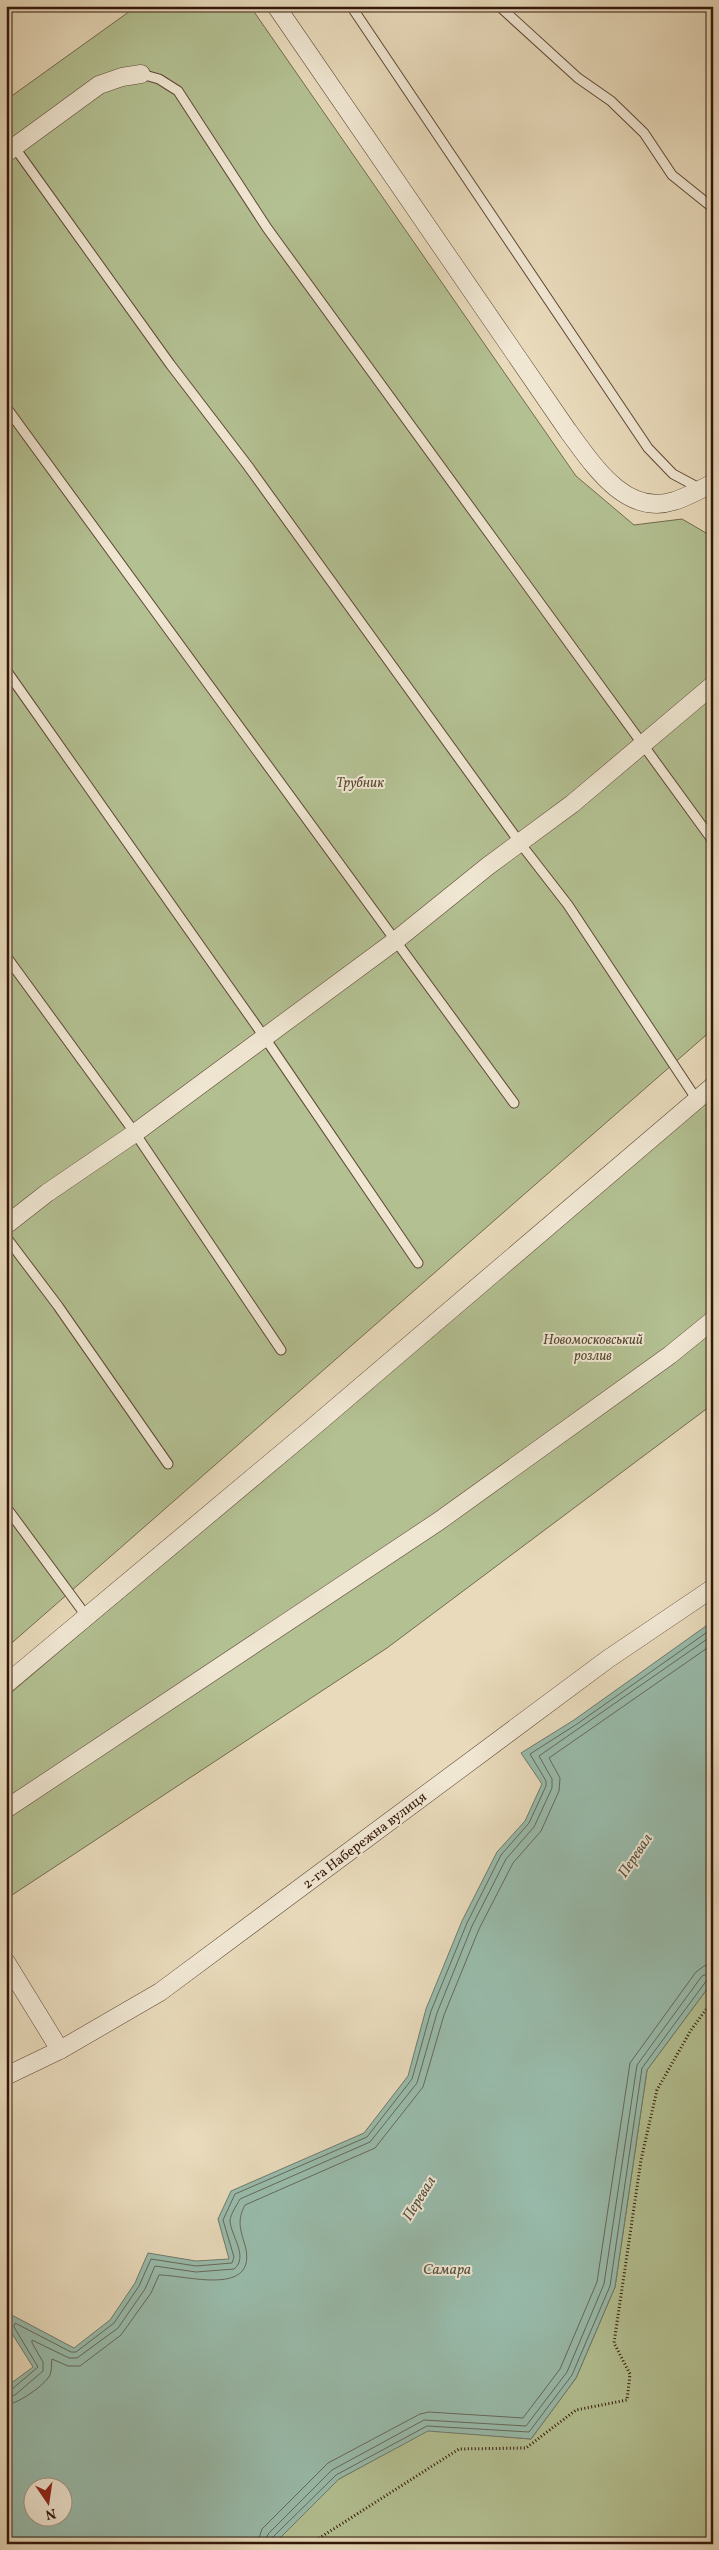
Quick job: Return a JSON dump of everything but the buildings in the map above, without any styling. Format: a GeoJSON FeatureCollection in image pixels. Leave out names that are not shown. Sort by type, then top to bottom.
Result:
{"type":"FeatureCollection","features":[{"type":"Feature","properties":{"kind":"street"},"geometry":{"type":"LineString","coordinates":[[276,6],[557,414],[600,473],[623,494],[649,503],[673,502],[707,486]]}},
{"type":"Feature","properties":{"kind":"street"},"geometry":{"type":"LineString","coordinates":[[10,150],[99,85],[122,77],[141,74]]}},
{"type":"Feature","properties":{"kind":"street"},"geometry":{"type":"LineString","coordinates":[[6,1225],[46,1193],[135,1133],[395,941],[572,804],[713,685]]}},
{"type":"Feature","properties":{"kind":"street"},"geometry":{"type":"LineString","coordinates":[[6,1684],[312,1428],[713,1086]]}},
{"type":"Feature","properties":{"kind":"street"},"geometry":{"type":"LineString","coordinates":[[6,1809],[439,1521],[670,1355],[713,1320]]}},
{"type":"Feature","properties":{"kind":"street","name":"2-га Набережна вулиця"},"geometry":{"type":"LineString","coordinates":[[6,2076],[60,2050],[160,1992],[608,1659],[713,1588]]}},
{"type":"Feature","properties":{"kind":"street"},"geometry":{"type":"LineString","coordinates":[[6,1962],[60,2050]]}},
{"type":"Feature","properties":{"kind":"lane"},"geometry":{"type":"LineString","coordinates":[[351,6],[648,448],[674,474],[707,486]]}},
{"type":"Feature","properties":{"kind":"lane"},"geometry":{"type":"LineString","coordinates":[[500,6],[578,78],[611,101],[644,133],[672,175],[713,208]]}},
{"type":"Feature","properties":{"kind":"lane"},"geometry":{"type":"LineString","coordinates":[[141,74],[159,79],[178,91],[266,228],[713,841]]}},
{"type":"Feature","properties":{"kind":"lane"},"geometry":{"type":"LineString","coordinates":[[10,150],[254,474],[520,843],[568,905],[697,1100]]}},
{"type":"Feature","properties":{"kind":"lane"},"geometry":{"type":"LineString","coordinates":[[6,407],[514,1103]]}},
{"type":"Feature","properties":{"kind":"lane"},"geometry":{"type":"LineString","coordinates":[[6,670],[265,1038],[418,1262]]}},
{"type":"Feature","properties":{"kind":"lane"},"geometry":{"type":"LineString","coordinates":[[6,956],[135,1133],[281,1350]]}},
{"type":"Feature","properties":{"kind":"lane"},"geometry":{"type":"LineString","coordinates":[[6,1237],[58,1306],[168,1464]]}},
{"type":"Feature","properties":{"kind":"lane"},"geometry":{"type":"LineString","coordinates":[[6,1507],[87,1617]]}},
{"type":"Feature","properties":{"kind":"path"},"geometry":{"type":"LineString","coordinates":[[310,2544],[459,2448],[526,2448],[576,2410],[627,2400],[630,2374],[614,2343],[641,2160],[657,2090],[691,2030],[713,2000]]}},
{"type":"Feature","properties":{"kind":"green space","name":"Трубник"},"geometry":{"type":"Polygon","coordinates":[[[137,6],[250,6],[576,476],[634,525],[682,519],[713,537],[713,1029],[6,1648],[6,100],[137,6]]]}},
{"type":"Feature","properties":{"kind":"green space","name":"Новомосковський розлив"},"geometry":{"type":"Polygon","coordinates":[[[713,1094],[713,1404],[387,1648],[6,1899],[6,1697],[713,1094]]]}},
{"type":"Feature","properties":{"kind":"green space"},"geometry":{"type":"Polygon","coordinates":[[[713,1981],[713,2544],[274,2544],[339,2479],[428,2430],[531,2439],[576,2378],[615,2287],[647,2070],[713,1981]]]}},
{"type":"Feature","properties":{"kind":"water","name":"Самара"},"geometry":{"type":"Polygon","coordinates":[[[713,1621],[713,1981],[647,2070],[615,2287],[576,2378],[531,2439],[428,2431],[339,2479],[274,2544],[6,2544],[6,2387],[33,2367],[6,2324],[6,2312],[74,2348],[110,2320],[135,2283],[148,2253],[196,2261],[229,2259],[218,2219],[231,2191],[364,2133],[408,2076],[426,2009],[462,1921],[497,1852],[525,1821],[542,1784],[521,1753],[574,1720],[713,1621]]]}},
{"type":"Feature","properties":{"kind":"water label","name":"Перевал"},"geometry":{"type":"Point","coordinates":[636,1856]}},
{"type":"Feature","properties":{"kind":"water label","name":"Перевал"},"geometry":{"type":"Point","coordinates":[420,2199]}}]}
